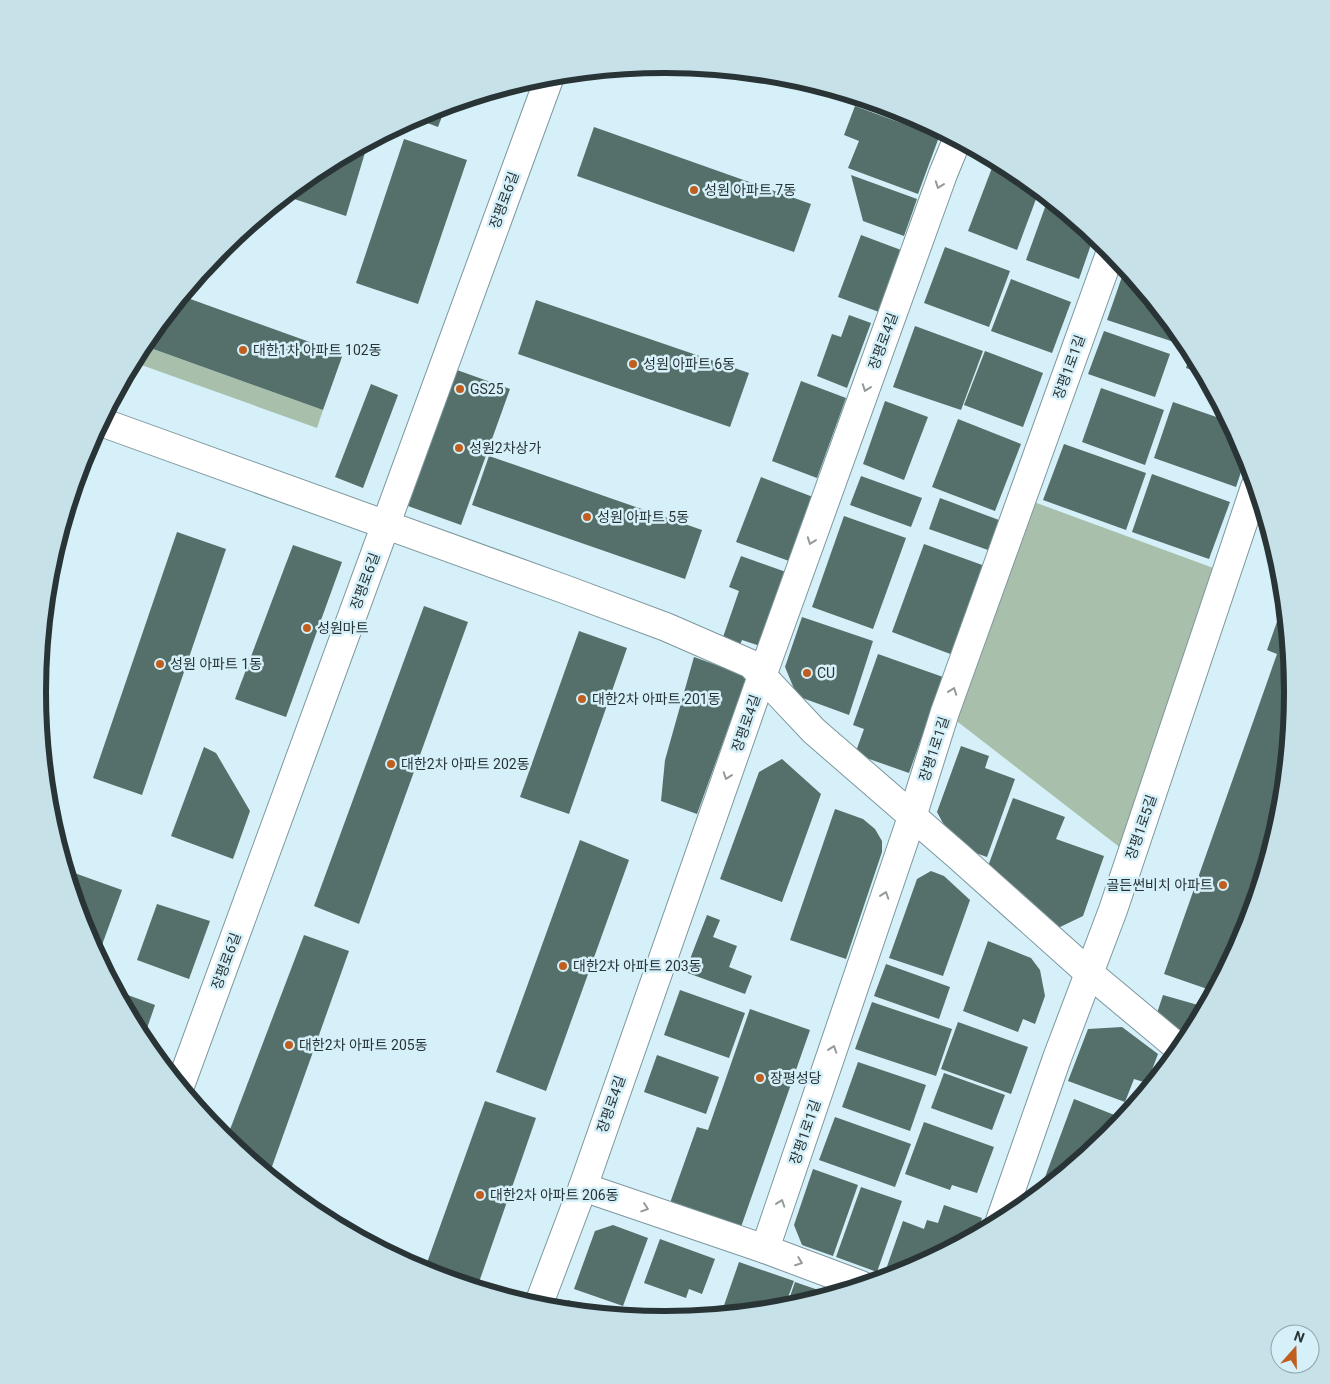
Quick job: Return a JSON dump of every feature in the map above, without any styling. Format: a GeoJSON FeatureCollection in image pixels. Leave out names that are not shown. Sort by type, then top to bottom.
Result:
{"type":"FeatureCollection","features":[{"type":"Feature","properties":{"kind":"street","name":"장평로6길"},"geometry":{"type":"LineString","coordinates":[[183,1079],[547,85]]}},
{"type":"Feature","properties":{"kind":"street","name":"장평로4길"},"geometry":{"type":"LineString","coordinates":[[541,1298],[583,1187],[762,676],[955,146]]}},
{"type":"Feature","properties":{"kind":"street","name":"장평1로1길"},"geometry":{"type":"LineString","coordinates":[[765,1249],[912,817],[945,712],[1108,259]]}},
{"type":"Feature","properties":{"kind":"street"},"geometry":{"type":"LineString","coordinates":[[107,424],[386,524],[666,628],[751,664],[814,731],[1089,973],[1174,1044]]}},
{"type":"Feature","properties":{"kind":"street","name":"장평1로5길"},"geometry":{"type":"LineString","coordinates":[[1004,1209],[1057,1058],[1113,910],[1252,498]]}},
{"type":"Feature","properties":{"kind":"street"},"geometry":{"type":"LineString","coordinates":[[583,1187],[765,1249],[852,1282]]}},
{"type":"Feature","properties":{"kind":"green space"},"geometry":{"type":"Polygon","coordinates":[[[151,348],[323,410],[317,428],[141,365],[151,348]]]}},
{"type":"Feature","properties":{"kind":"green space"},"geometry":{"type":"Polygon","coordinates":[[[1023,498],[1227,573],[1131,856],[945,712],[1023,498]]]}},
{"type":"Feature","properties":{"kind":"building"},"geometry":{"type":"Polygon","coordinates":[[[855,106],[939,137],[918,194],[848,168],[859,141],[844,135],[855,106]]]}},
{"type":"Feature","properties":{"kind":"building"},"geometry":{"type":"Polygon","coordinates":[[[443,115],[438,127],[424,122],[443,115]]]}},
{"type":"Feature","properties":{"kind":"building","name":"성원 아파트 7동"},"geometry":{"type":"Polygon","coordinates":[[[594,127],[811,204],[794,252],[577,176],[594,127]]]}},
{"type":"Feature","properties":{"kind":"building"},"geometry":{"type":"Polygon","coordinates":[[[404,139],[467,160],[418,304],[356,283],[404,139]]]}},
{"type":"Feature","properties":{"kind":"building"},"geometry":{"type":"Polygon","coordinates":[[[366,151],[346,216],[292,198],[366,151]]]}},
{"type":"Feature","properties":{"kind":"building"},"geometry":{"type":"Polygon","coordinates":[[[992,167],[1037,197],[1017,250],[968,231],[992,167]]]}},
{"type":"Feature","properties":{"kind":"building"},"geometry":{"type":"Polygon","coordinates":[[[851,175],[917,199],[904,236],[863,221],[851,175]]]}},
{"type":"Feature","properties":{"kind":"building"},"geometry":{"type":"Polygon","coordinates":[[[1046,204],[1091,244],[1079,279],[1026,260],[1046,204]]]}},
{"type":"Feature","properties":{"kind":"building"},"geometry":{"type":"Polygon","coordinates":[[[861,235],[901,250],[879,312],[838,297],[861,235]]]}},
{"type":"Feature","properties":{"kind":"building"},"geometry":{"type":"Polygon","coordinates":[[[945,247],[1010,271],[989,327],[924,303],[945,247]]]}},
{"type":"Feature","properties":{"kind":"building"},"geometry":{"type":"Polygon","coordinates":[[[1122,276],[1156,315],[1175,342],[1107,320],[1122,276]]]}},
{"type":"Feature","properties":{"kind":"building"},"geometry":{"type":"Polygon","coordinates":[[[1011,279],[1071,302],[1052,353],[991,331],[1011,279]]]}},
{"type":"Feature","properties":{"kind":"building","name":"대한1차 아파트 102동"},"geometry":{"type":"Polygon","coordinates":[[[188,298],[343,354],[323,410],[151,348],[188,298]]]}},
{"type":"Feature","properties":{"kind":"building","name":"성원 아파트 6동"},"geometry":{"type":"Polygon","coordinates":[[[536,300],[749,373],[730,427],[518,354],[536,300]]]}},
{"type":"Feature","properties":{"kind":"building"},"geometry":{"type":"Polygon","coordinates":[[[849,315],[871,323],[847,388],[817,376],[832,334],[841,337],[849,315]]]}},
{"type":"Feature","properties":{"kind":"building"},"geometry":{"type":"Polygon","coordinates":[[[915,326],[983,351],[961,410],[893,387],[915,326]]]}},
{"type":"Feature","properties":{"kind":"building"},"geometry":{"type":"Polygon","coordinates":[[[1104,331],[1170,354],[1155,397],[1088,374],[1104,331]]]}},
{"type":"Feature","properties":{"kind":"building"},"geometry":{"type":"Polygon","coordinates":[[[985,351],[1043,373],[1023,427],[964,405],[985,351]]]}},
{"type":"Feature","properties":{"kind":"building"},"geometry":{"type":"Polygon","coordinates":[[[1188,362],[1193,371],[1186,368],[1188,362]]]}},
{"type":"Feature","properties":{"kind":"building","name":"성원2차상가"},"geometry":{"type":"Polygon","coordinates":[[[457,370],[510,389],[461,525],[408,506],[457,370]]]}},
{"type":"Feature","properties":{"kind":"building"},"geometry":{"type":"Polygon","coordinates":[[[801,381],[846,398],[817,478],[772,461],[801,381]]]}},
{"type":"Feature","properties":{"kind":"building"},"geometry":{"type":"Polygon","coordinates":[[[371,384],[398,395],[363,488],[335,477],[371,384]]]}},
{"type":"Feature","properties":{"kind":"building"},"geometry":{"type":"Polygon","coordinates":[[[1101,388],[1164,410],[1145,465],[1082,442],[1101,388]]]}},
{"type":"Feature","properties":{"kind":"building"},"geometry":{"type":"Polygon","coordinates":[[[885,401],[928,417],[904,480],[863,464],[885,401]]]}},
{"type":"Feature","properties":{"kind":"building"},"geometry":{"type":"Polygon","coordinates":[[[1173,402],[1220,418],[1242,469],[1236,487],[1154,458],[1173,402]]]}},
{"type":"Feature","properties":{"kind":"building"},"geometry":{"type":"Polygon","coordinates":[[[958,419],[1021,444],[995,511],[932,487],[958,419]]]}},
{"type":"Feature","properties":{"kind":"building"},"geometry":{"type":"Polygon","coordinates":[[[1064,444],[1146,473],[1126,530],[1043,500],[1064,444]]]}},
{"type":"Feature","properties":{"kind":"building","name":"성원 아파트 5동"},"geometry":{"type":"Polygon","coordinates":[[[489,456],[702,530],[685,579],[472,505],[489,456]]]}},
{"type":"Feature","properties":{"kind":"building"},"geometry":{"type":"Polygon","coordinates":[[[1152,474],[1230,502],[1209,559],[1132,532],[1152,474]]]}},
{"type":"Feature","properties":{"kind":"building"},"geometry":{"type":"Polygon","coordinates":[[[861,476],[922,498],[911,527],[850,505],[861,476]]]}},
{"type":"Feature","properties":{"kind":"building"},"geometry":{"type":"Polygon","coordinates":[[[761,477],[813,497],[789,561],[736,542],[761,477]]]}},
{"type":"Feature","properties":{"kind":"building"},"geometry":{"type":"Polygon","coordinates":[[[940,498],[999,520],[988,550],[929,529],[940,498]]]}},
{"type":"Feature","properties":{"kind":"building"},"geometry":{"type":"Polygon","coordinates":[[[844,516],[906,538],[873,629],[812,607],[844,516]]]}},
{"type":"Feature","properties":{"kind":"building","name":"성원 아파트 1동"},"geometry":{"type":"Polygon","coordinates":[[[177,532],[226,549],[142,795],[93,778],[177,532]]]}},
{"type":"Feature","properties":{"kind":"building"},"geometry":{"type":"Polygon","coordinates":[[[924,544],[985,566],[953,655],[892,632],[924,544]]]}},
{"type":"Feature","properties":{"kind":"building"},"geometry":{"type":"Polygon","coordinates":[[[293,545],[342,562],[286,717],[235,699],[293,545]]]}},
{"type":"Feature","properties":{"kind":"building"},"geometry":{"type":"Polygon","coordinates":[[[741,556],[786,572],[760,646],[742,640],[739,647],[722,640],[739,591],[729,587],[741,556]]]}},
{"type":"Feature","properties":{"kind":"building","name":"대한2차 아파트 202동"},"geometry":{"type":"Polygon","coordinates":[[[424,606],[468,622],[359,924],[314,906],[424,606]]]}},
{"type":"Feature","properties":{"kind":"building"},"geometry":{"type":"Polygon","coordinates":[[[802,617],[873,641],[849,715],[797,696],[785,667],[802,617]]]}},
{"type":"Feature","properties":{"kind":"building","name":"골든썬비치 아파트"},"geometry":{"type":"Polygon","coordinates":[[[1279,617],[1284,692],[1278,773],[1272,813],[1265,843],[1228,949],[1207,989],[1164,974],[1277,654],[1267,650],[1279,617]]]}},
{"type":"Feature","properties":{"kind":"building","name":"대한2차 아파트 201동"},"geometry":{"type":"Polygon","coordinates":[[[579,631],[627,648],[569,814],[520,797],[579,631]]]}},
{"type":"Feature","properties":{"kind":"building"},"geometry":{"type":"Polygon","coordinates":[[[878,654],[943,677],[909,773],[855,754],[864,729],[853,725],[878,654]]]}},
{"type":"Feature","properties":{"kind":"building"},"geometry":{"type":"Polygon","coordinates":[[[694,657],[747,676],[697,814],[661,801],[665,760],[694,657]]]}},
{"type":"Feature","properties":{"kind":"building"},"geometry":{"type":"Polygon","coordinates":[[[961,746],[989,756],[985,768],[1015,779],[987,857],[967,850],[950,836],[937,812],[961,746]]]}},
{"type":"Feature","properties":{"kind":"building"},"geometry":{"type":"Polygon","coordinates":[[[204,747],[216,753],[250,811],[233,859],[171,836],[204,747]]]}},
{"type":"Feature","properties":{"kind":"building"},"geometry":{"type":"Polygon","coordinates":[[[782,759],[821,794],[782,902],[720,879],[759,772],[782,759]]]}},
{"type":"Feature","properties":{"kind":"building"},"geometry":{"type":"Polygon","coordinates":[[[1013,798],[1065,817],[1056,839],[1104,856],[1083,916],[1058,928],[987,869],[1013,798]]]}},
{"type":"Feature","properties":{"kind":"building"},"geometry":{"type":"Polygon","coordinates":[[[835,809],[863,819],[875,829],[882,841],[882,852],[846,959],[790,940],[835,809]]]}},
{"type":"Feature","properties":{"kind":"building","name":"대한2차 아파트 203동"},"geometry":{"type":"Polygon","coordinates":[[[580,840],[629,860],[546,1091],[496,1072],[580,840]]]}},
{"type":"Feature","properties":{"kind":"building"},"geometry":{"type":"Polygon","coordinates":[[[931,871],[944,876],[970,900],[943,976],[889,958],[917,879],[931,871]]]}},
{"type":"Feature","properties":{"kind":"building"},"geometry":{"type":"Polygon","coordinates":[[[73,873],[122,890],[101,947],[73,873]]]}},
{"type":"Feature","properties":{"kind":"building"},"geometry":{"type":"Polygon","coordinates":[[[157,904],[210,921],[189,979],[137,960],[157,904]]]}},
{"type":"Feature","properties":{"kind":"building"},"geometry":{"type":"Polygon","coordinates":[[[707,915],[720,920],[713,937],[737,946],[729,967],[752,976],[745,994],[685,972],[707,915]]]}},
{"type":"Feature","properties":{"kind":"building","name":"대한2차 아파트 205동"},"geometry":{"type":"Polygon","coordinates":[[[304,935],[349,951],[271,1169],[229,1132],[304,935]]]}},
{"type":"Feature","properties":{"kind":"building"},"geometry":{"type":"Polygon","coordinates":[[[988,941],[1031,958],[1040,970],[1045,996],[1035,1024],[1023,1019],[1018,1032],[963,1011],[988,941]]]}},
{"type":"Feature","properties":{"kind":"building"},"geometry":{"type":"Polygon","coordinates":[[[886,964],[950,987],[939,1019],[874,996],[886,964]]]}},
{"type":"Feature","properties":{"kind":"building"},"geometry":{"type":"Polygon","coordinates":[[[680,990],[745,1013],[729,1058],[664,1035],[680,990]]]}},
{"type":"Feature","properties":{"kind":"building"},"geometry":{"type":"Polygon","coordinates":[[[125,994],[155,1005],[147,1029],[125,994]]]}},
{"type":"Feature","properties":{"kind":"building"},"geometry":{"type":"Polygon","coordinates":[[[1163,995],[1198,1005],[1179,1036],[1155,1019],[1163,995]]]}},
{"type":"Feature","properties":{"kind":"building"},"geometry":{"type":"Polygon","coordinates":[[[872,1002],[952,1029],[936,1076],[855,1049],[872,1002]]]}},
{"type":"Feature","properties":{"kind":"building","name":"장평성당"},"geometry":{"type":"Polygon","coordinates":[[[750,1009],[810,1030],[741,1227],[670,1203],[697,1127],[708,1130],[750,1009]]]}},
{"type":"Feature","properties":{"kind":"building"},"geometry":{"type":"Polygon","coordinates":[[[958,1022],[1028,1047],[1011,1094],[941,1069],[958,1022]]]}},
{"type":"Feature","properties":{"kind":"building"},"geometry":{"type":"Polygon","coordinates":[[[1122,1027],[1158,1054],[1149,1077],[1145,1082],[1134,1079],[1125,1102],[1068,1081],[1088,1029],[1122,1027]]]}},
{"type":"Feature","properties":{"kind":"building"},"geometry":{"type":"Polygon","coordinates":[[[657,1055],[719,1077],[706,1114],[644,1092],[657,1055]]]}},
{"type":"Feature","properties":{"kind":"building"},"geometry":{"type":"Polygon","coordinates":[[[858,1062],[926,1085],[910,1131],[842,1107],[858,1062]]]}},
{"type":"Feature","properties":{"kind":"building"},"geometry":{"type":"Polygon","coordinates":[[[944,1073],[1005,1095],[992,1130],[931,1108],[944,1073]]]}},
{"type":"Feature","properties":{"kind":"building"},"geometry":{"type":"Polygon","coordinates":[[[1074,1099],[1116,1116],[1103,1130],[1043,1182],[1074,1099]]]}},
{"type":"Feature","properties":{"kind":"building","name":"대한2차 아파트 206동"},"geometry":{"type":"Polygon","coordinates":[[[485,1101],[536,1118],[479,1282],[427,1263],[485,1101]]]}},
{"type":"Feature","properties":{"kind":"building"},"geometry":{"type":"Polygon","coordinates":[[[835,1117],[911,1144],[895,1187],[819,1160],[835,1117]]]}},
{"type":"Feature","properties":{"kind":"building"},"geometry":{"type":"Polygon","coordinates":[[[924,1122],[994,1147],[977,1193],[952,1185],[950,1190],[905,1174],[924,1122]]]}},
{"type":"Feature","properties":{"kind":"building"},"geometry":{"type":"Polygon","coordinates":[[[813,1169],[858,1185],[833,1256],[802,1245],[794,1225],[813,1169]]]}},
{"type":"Feature","properties":{"kind":"building"},"geometry":{"type":"Polygon","coordinates":[[[861,1187],[902,1201],[877,1272],[836,1257],[861,1187]]]}},
{"type":"Feature","properties":{"kind":"building"},"geometry":{"type":"Polygon","coordinates":[[[944,1205],[982,1218],[980,1225],[939,1247],[886,1270],[903,1221],[924,1229],[927,1220],[938,1223],[944,1205]]]}},
{"type":"Feature","properties":{"kind":"building"},"geometry":{"type":"Polygon","coordinates":[[[613,1225],[648,1238],[623,1306],[574,1289],[595,1231],[613,1225]]]}},
{"type":"Feature","properties":{"kind":"building"},"geometry":{"type":"Polygon","coordinates":[[[660,1239],[715,1259],[702,1294],[689,1289],[686,1298],[644,1283],[660,1239]]]}},
{"type":"Feature","properties":{"kind":"building"},"geometry":{"type":"Polygon","coordinates":[[[739,1262],[794,1281],[787,1299],[723,1307],[739,1262]]]}},
{"type":"Feature","properties":{"kind":"building"},"geometry":{"type":"Polygon","coordinates":[[[795,1282],[821,1291],[789,1298],[795,1282]]]}},
{"type":"Feature","properties":{"kind":"building"},"geometry":{"type":"Polygon","coordinates":[[[568,1300],[580,1304],[567,1302],[568,1300]]]}},
{"type":"Feature","properties":{"kind":"place","name":"성원 아파트 7동"},"geometry":{"type":"Point","coordinates":[694,190]}},
{"type":"Feature","properties":{"kind":"place","name":"대한1차 아파트 102동"},"geometry":{"type":"Point","coordinates":[243,350]}},
{"type":"Feature","properties":{"kind":"place","name":"성원 아파트 6동"},"geometry":{"type":"Point","coordinates":[633,364]}},
{"type":"Feature","properties":{"kind":"place","name":"GS25"},"geometry":{"type":"Point","coordinates":[460,389]}},
{"type":"Feature","properties":{"kind":"place","name":"성원2차상가"},"geometry":{"type":"Point","coordinates":[459,448]}},
{"type":"Feature","properties":{"kind":"place","name":"성원 아파트 5동"},"geometry":{"type":"Point","coordinates":[587,517]}},
{"type":"Feature","properties":{"kind":"place","name":"성원마트"},"geometry":{"type":"Point","coordinates":[307,628]}},
{"type":"Feature","properties":{"kind":"place","name":"성원 아파트 1동"},"geometry":{"type":"Point","coordinates":[160,664]}},
{"type":"Feature","properties":{"kind":"place","name":"CU"},"geometry":{"type":"Point","coordinates":[807,673]}},
{"type":"Feature","properties":{"kind":"place","name":"대한2차 아파트 201동"},"geometry":{"type":"Point","coordinates":[582,699]}},
{"type":"Feature","properties":{"kind":"place","name":"대한2차 아파트 202동"},"geometry":{"type":"Point","coordinates":[391,764]}},
{"type":"Feature","properties":{"kind":"place","name":"골든썬비치 아파트"},"geometry":{"type":"Point","coordinates":[1223,885]}},
{"type":"Feature","properties":{"kind":"place","name":"대한2차 아파트 203동"},"geometry":{"type":"Point","coordinates":[563,966]}},
{"type":"Feature","properties":{"kind":"place","name":"대한2차 아파트 205동"},"geometry":{"type":"Point","coordinates":[289,1045]}},
{"type":"Feature","properties":{"kind":"place","name":"장평성당"},"geometry":{"type":"Point","coordinates":[760,1078]}},
{"type":"Feature","properties":{"kind":"place","name":"대한2차 아파트 206동"},"geometry":{"type":"Point","coordinates":[480,1195]}}]}
